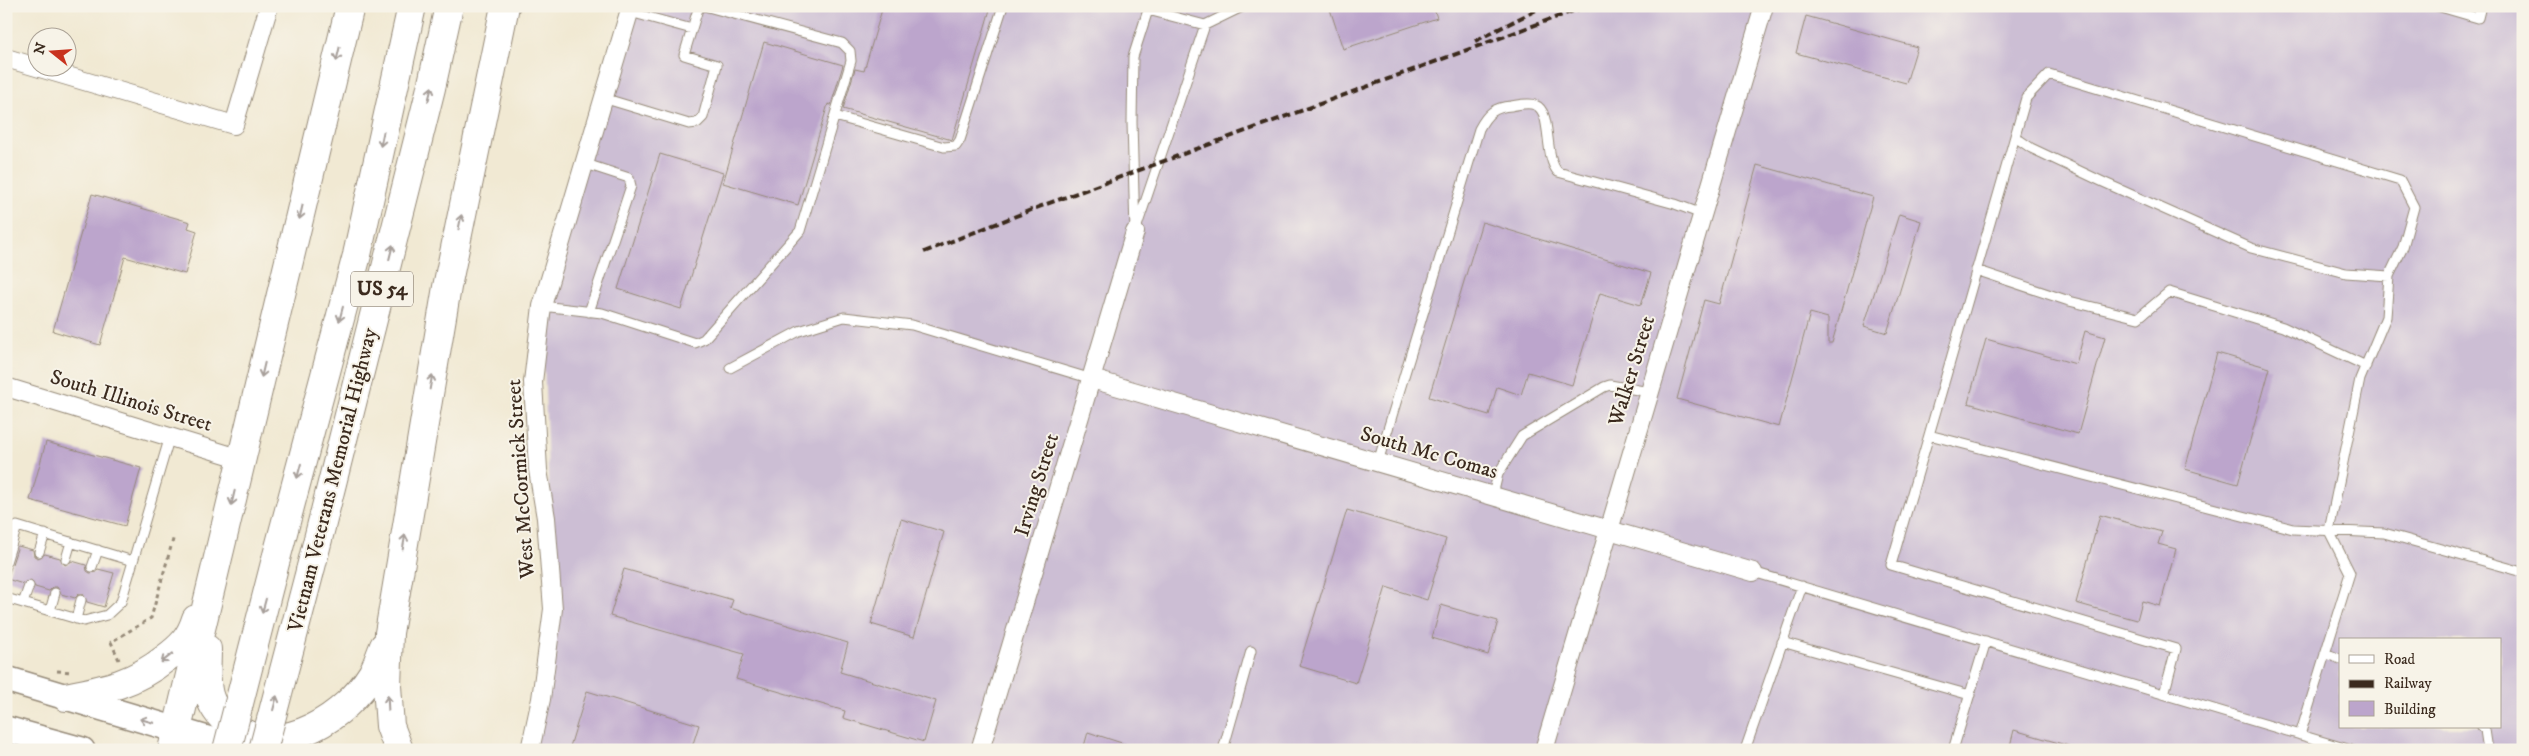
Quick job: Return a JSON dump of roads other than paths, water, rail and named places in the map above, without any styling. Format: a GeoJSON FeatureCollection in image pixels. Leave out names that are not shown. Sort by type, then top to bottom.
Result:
{"type":"FeatureCollection","features":[{"type":"Feature","properties":{"kind":"highway"},"geometry":{"type":"LineString","coordinates":[[196,750],[175,740],[350,6]]}},
{"type":"Feature","properties":{"kind":"highway","name":"Vietnam Veterans Memorial Highway"},"geometry":{"type":"LineString","coordinates":[[232,748],[276,559],[357,256],[412,6]]}},
{"type":"Feature","properties":{"kind":"highway","name":"Vietnam Veterans Memorial Highway"},"geometry":{"type":"LineString","coordinates":[[263,750],[427,107],[449,6]]}},
{"type":"Feature","properties":{"kind":"highway"},"geometry":{"type":"LineString","coordinates":[[400,750],[390,726],[387,686],[389,633],[447,287],[504,6]]}},
{"type":"Feature","properties":{"kind":"highway"},"geometry":{"type":"LineString","coordinates":[[69,685],[129,683],[152,670],[186,642],[192,633],[223,537]]}},
{"type":"Feature","properties":{"kind":"highway"},"geometry":{"type":"LineString","coordinates":[[208,600],[206,670],[209,696],[232,748]]}},
{"type":"Feature","properties":{"kind":"highway"},"geometry":{"type":"LineString","coordinates":[[283,750],[314,730],[351,701],[373,673],[389,633]]}},
{"type":"Feature","properties":{"kind":"highway"},"geometry":{"type":"LineString","coordinates":[[209,696],[229,726],[256,738],[267,741],[285,739],[314,730]]}},
{"type":"Feature","properties":{"kind":"main road"},"geometry":{"type":"LineString","coordinates":[[6,679],[69,685],[175,740],[232,748]]}},
{"type":"Feature","properties":{"kind":"main road"},"geometry":{"type":"LineString","coordinates":[[6,729],[82,750]]}},
{"type":"Feature","properties":{"kind":"main road"},"geometry":{"type":"LineString","coordinates":[[6,736],[34,750]]}},
{"type":"Feature","properties":{"kind":"street"},"geometry":{"type":"LineString","coordinates":[[6,58],[234,125],[268,6]]}},
{"type":"Feature","properties":{"kind":"street","name":"Walker Street"},"geometry":{"type":"LineString","coordinates":[[1544,750],[1764,6]]}},
{"type":"Feature","properties":{"kind":"street","name":"West McCormick Street"},"geometry":{"type":"LineString","coordinates":[[530,750],[541,699],[553,609],[546,518],[538,470],[534,382],[542,306],[583,163],[631,9]]}},
{"type":"Feature","properties":{"kind":"street","name":"Irving Street"},"geometry":{"type":"LineString","coordinates":[[980,750],[1135,232]]}},
{"type":"Feature","properties":{"kind":"street","name":"South Mc Comas"},"geometry":{"type":"LineString","coordinates":[[1092,379],[1609,528],[1753,572]]}},
{"type":"Feature","properties":{"kind":"street","name":"South Illinois Street"},"geometry":{"type":"LineString","coordinates":[[6,387],[242,459]]}},
{"type":"Feature","properties":{"kind":"lane"},"geometry":{"type":"LineString","coordinates":[[542,306],[602,313],[685,341],[695,343],[704,339],[800,231],[851,61],[850,51],[842,43],[703,6],[698,9],[684,55],[717,65],[703,117],[697,123],[689,124],[603,98]]}},
{"type":"Feature","properties":{"kind":"lane"},"geometry":{"type":"LineString","coordinates":[[835,116],[944,146],[956,146],[960,140],[1002,6]]}},
{"type":"Feature","properties":{"kind":"lane"},"geometry":{"type":"LineString","coordinates":[[1135,232],[1132,122],[1133,57],[1147,8],[1205,25],[1244,6]]}},
{"type":"Feature","properties":{"kind":"lane"},"geometry":{"type":"LineString","coordinates":[[2437,6],[2478,18],[2481,6]]}},
{"type":"Feature","properties":{"kind":"lane"},"geometry":{"type":"LineString","coordinates":[[631,9],[692,29]]}},
{"type":"Feature","properties":{"kind":"lane"},"geometry":{"type":"LineString","coordinates":[[1135,232],[1205,25]]}},
{"type":"Feature","properties":{"kind":"lane"},"geometry":{"type":"LineString","coordinates":[[2164,694],[2176,649],[1891,565],[2026,98],[2049,74],[2400,180],[2414,207],[2403,247],[2389,276],[2386,317],[2360,379],[2329,531],[2350,573],[2300,735]]}},
{"type":"Feature","properties":{"kind":"lane"},"geometry":{"type":"LineString","coordinates":[[1378,462],[1479,129],[1491,111],[1502,107],[1533,104],[1540,107],[1545,117],[1551,164],[1558,172],[1675,204],[1702,214]]}},
{"type":"Feature","properties":{"kind":"lane"},"geometry":{"type":"LineString","coordinates":[[2015,137],[2031,148],[2103,182],[2251,248],[2346,273],[2389,276]]}},
{"type":"Feature","properties":{"kind":"lane"},"geometry":{"type":"LineString","coordinates":[[583,163],[629,178],[631,186],[589,312]]}},
{"type":"Feature","properties":{"kind":"lane"},"geometry":{"type":"LineString","coordinates":[[1976,270],[2069,301],[2138,318],[2169,292],[2282,327],[2366,366]]}},
{"type":"Feature","properties":{"kind":"lane"},"geometry":{"type":"LineString","coordinates":[[730,368],[799,331],[844,317],[912,325],[1092,379]]}},
{"type":"Feature","properties":{"kind":"lane"},"geometry":{"type":"LineString","coordinates":[[1493,495],[1498,474],[1522,436],[1604,387],[1617,386],[1649,392]]}},
{"type":"Feature","properties":{"kind":"lane"},"geometry":{"type":"LineString","coordinates":[[1929,435],[2293,529],[2384,533],[2523,572]]}},
{"type":"Feature","properties":{"kind":"lane"},"geometry":{"type":"LineString","coordinates":[[6,598],[84,621],[107,615],[121,602],[170,436]]}},
{"type":"Feature","properties":{"kind":"lane"},"geometry":{"type":"LineString","coordinates":[[6,523],[134,561]]}},
{"type":"Feature","properties":{"kind":"lane"},"geometry":{"type":"LineString","coordinates":[[6,562],[17,526]]}},
{"type":"Feature","properties":{"kind":"lane"},"geometry":{"type":"LineString","coordinates":[[39,552],[45,534]]}},
{"type":"Feature","properties":{"kind":"lane"},"geometry":{"type":"LineString","coordinates":[[66,560],[71,542]]}},
{"type":"Feature","properties":{"kind":"lane"},"geometry":{"type":"LineString","coordinates":[[92,567],[98,550]]}},
{"type":"Feature","properties":{"kind":"lane"},"geometry":{"type":"LineString","coordinates":[[1753,572],[2350,750]]}},
{"type":"Feature","properties":{"kind":"lane"},"geometry":{"type":"LineString","coordinates":[[23,603],[29,586]]}},
{"type":"Feature","properties":{"kind":"lane"},"geometry":{"type":"LineString","coordinates":[[1746,750],[1802,586]]}},
{"type":"Feature","properties":{"kind":"lane"},"geometry":{"type":"LineString","coordinates":[[50,611],[55,593]]}},
{"type":"Feature","properties":{"kind":"lane"},"geometry":{"type":"LineString","coordinates":[[76,619],[81,600]]}},
{"type":"Feature","properties":{"kind":"lane"},"geometry":{"type":"LineString","coordinates":[[1953,750],[1986,641]]}},
{"type":"Feature","properties":{"kind":"lane"},"geometry":{"type":"LineString","coordinates":[[1782,642],[1970,694]]}},
{"type":"Feature","properties":{"kind":"lane"},"geometry":{"type":"LineString","coordinates":[[1223,750],[1251,651]]}},
{"type":"Feature","properties":{"kind":"lane"},"geometry":{"type":"LineString","coordinates":[[2325,653],[2339,659]]}},
{"type":"Feature","properties":{"kind":"lane"},"geometry":{"type":"LineString","coordinates":[[2483,728],[2485,730],[2488,750]]}},
{"type":"Feature","properties":{"kind":"railway"},"geometry":{"type":"LineString","coordinates":[[1475,41],[1544,6]]}},
{"type":"Feature","properties":{"kind":"railway"},"geometry":{"type":"LineString","coordinates":[[924,252],[1044,205],[1587,6]]}}]}
